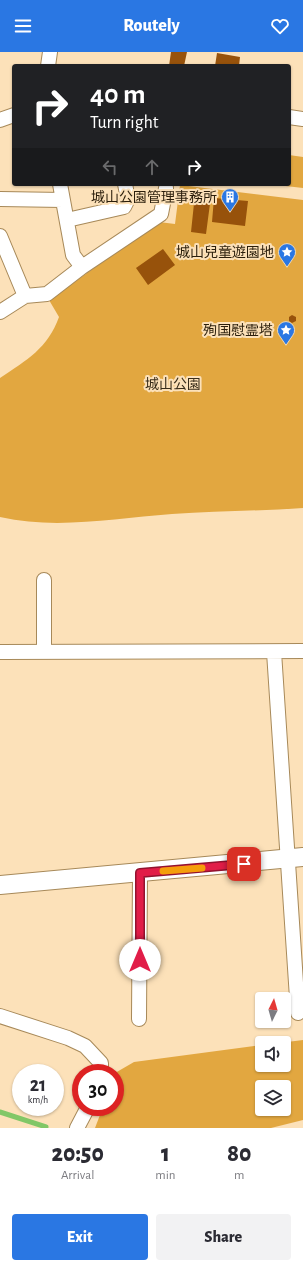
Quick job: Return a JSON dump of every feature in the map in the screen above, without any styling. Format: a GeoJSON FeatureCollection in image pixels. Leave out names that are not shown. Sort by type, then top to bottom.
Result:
{"type":"FeatureCollection","features":[{"type":"Feature","properties":{"kind":"street"},"geometry":{"type":"LineString","coordinates":[[48,64],[50,52]]}},
{"type":"Feature","properties":{"kind":"street"},"geometry":{"type":"LineString","coordinates":[[0,120],[12,116]]}},
{"type":"Feature","properties":{"kind":"street"},"geometry":{"type":"LineString","coordinates":[[291,117],[303,119]]}},
{"type":"Feature","properties":{"kind":"street"},"geometry":{"type":"LineString","coordinates":[[60,186],[73,255],[82,267]]}},
{"type":"Feature","properties":{"kind":"street"},"geometry":{"type":"LineString","coordinates":[[67,220],[124,207],[128,199],[125,186]]}},
{"type":"Feature","properties":{"kind":"street"},"geometry":{"type":"LineString","coordinates":[[0,312],[25,296],[47,294],[82,267],[161,214],[166,188]]}},
{"type":"Feature","properties":{"kind":"street"},"geometry":{"type":"LineString","coordinates":[[0,199],[63,200]]}},
{"type":"Feature","properties":{"kind":"street"},"geometry":{"type":"LineString","coordinates":[[0,236],[25,296]]}},
{"type":"Feature","properties":{"kind":"street"},"geometry":{"type":"LineString","coordinates":[[44,580],[44,652]]}},
{"type":"Feature","properties":{"kind":"street"},"geometry":{"type":"LineString","coordinates":[[0,652],[274,652],[303,650]]}},
{"type":"Feature","properties":{"kind":"street"},"geometry":{"type":"LineString","coordinates":[[274,652],[296,859],[298,1013]]}},
{"type":"Feature","properties":{"kind":"street"},"geometry":{"type":"LineString","coordinates":[[0,885],[296,859]]}},
{"type":"Feature","properties":{"kind":"street"},"geometry":{"type":"LineString","coordinates":[[139,1019],[140,873]]}},
{"type":"Feature","properties":{"kind":"street"},"geometry":{"type":"LineString","coordinates":[[0,1016],[68,1038],[85,1046],[101,1064]]}},
{"type":"Feature","properties":{"kind":"street"},"geometry":{"type":"LineString","coordinates":[[76,1128],[83,1116]]}},
{"type":"Feature","properties":{"kind":"green space"},"geometry":{"type":"Polygon","coordinates":[[[291,155],[303,157],[303,188],[286,186],[291,186],[291,155]]]}},
{"type":"Feature","properties":{"kind":"green space","name":"城山公園"},"geometry":{"type":"Polygon","coordinates":[[[180,186],[303,200],[303,508],[172,514],[64,523],[21,521],[0,517],[0,378],[28,359],[49,337],[59,317],[49,300],[159,222],[175,224],[180,186]]]}},
{"type":"Feature","properties":{"kind":"green space"},"geometry":{"type":"Polygon","coordinates":[[[303,1040],[303,1120],[271,1128],[95,1128],[100,1116],[124,1116],[124,1068],[134,1062],[255,1046],[255,1072],[291,1072],[291,1042],[303,1040]]]}},
{"type":"Feature","properties":{"kind":"building"},"geometry":{"type":"Polygon","coordinates":[[[171,52],[187,52],[184,64],[169,64],[171,52]]]}},
{"type":"Feature","properties":{"kind":"building"},"geometry":{"type":"Polygon","coordinates":[[[217,53],[240,57],[239,64],[215,64],[217,53]]]}},
{"type":"Feature","properties":{"kind":"building"},"geometry":{"type":"Polygon","coordinates":[[[195,194],[211,196],[206,234],[191,232],[195,194]]]}},
{"type":"Feature","properties":{"kind":"building","name":"城山公園管理事務所"},"geometry":{"type":"Polygon","coordinates":[[[214,198],[248,201],[245,226],[212,222],[214,198]]]}},
{"type":"Feature","properties":{"kind":"building"},"geometry":{"type":"Polygon","coordinates":[[[163,249],[175,265],[148,285],[136,268],[163,249]]]}},
{"type":"Feature","properties":{"kind":"building"},"geometry":{"type":"Polygon","coordinates":[[[292,315],[296,317],[296,321],[292,323],[289,321],[289,317],[292,315]]]}},
{"type":"Feature","properties":{"kind":"waterway"},"geometry":{"type":"LineString","coordinates":[[0,1112],[46,1127]]}},
{"type":"Feature","properties":{"kind":"slow traffic"},"geometry":{"type":"LineString","coordinates":[[163,871],[202,868]]}},
{"type":"Feature","properties":{"kind":"place","name":"城山公園管理事務所"},"geometry":{"type":"Point","coordinates":[230,212]}},
{"type":"Feature","properties":{"kind":"place","name":"城山兒童遊園地"},"geometry":{"type":"Point","coordinates":[287,267]}},
{"type":"Feature","properties":{"kind":"place","name":"殉国慰霊塔"},"geometry":{"type":"Point","coordinates":[286,345]}},
{"type":"Feature","properties":{"kind":"route"},"geometry":{"type":"LineString","coordinates":[[140,960],[140,873],[244,864]]}}]}
